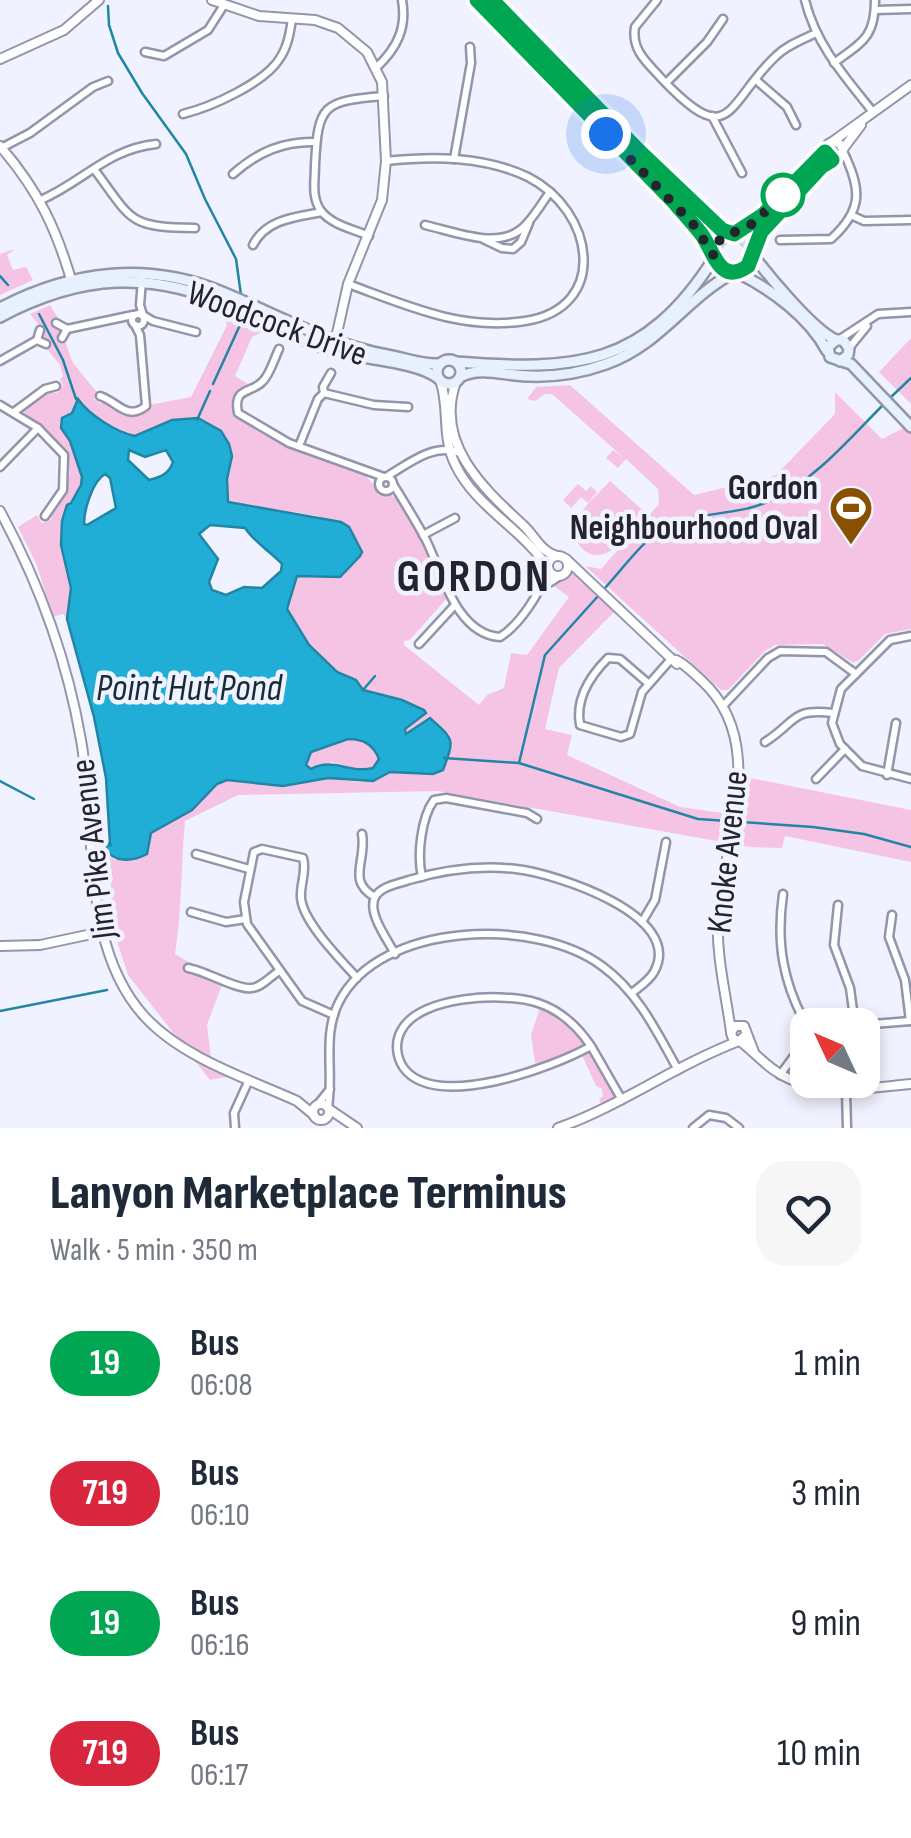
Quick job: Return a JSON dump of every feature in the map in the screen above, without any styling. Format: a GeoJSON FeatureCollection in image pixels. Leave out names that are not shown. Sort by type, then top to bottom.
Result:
{"type":"FeatureCollection","features":[{"type":"Feature","properties":{"kind":"main road"},"geometry":{"type":"LineString","coordinates":[[477,0],[693,224],[720,268],[735,273],[798,315],[814,330],[828,354],[851,364],[880,390]]}},
{"type":"Feature","properties":{"kind":"main road"},"geometry":{"type":"LineString","coordinates":[[492,0],[702,214],[713,224],[745,238],[779,288],[824,334],[849,350],[911,423]]}},
{"type":"Feature","properties":{"kind":"main road"},"geometry":{"type":"LineString","coordinates":[[566,369],[612,352],[646,333],[696,285],[714,257],[718,242],[732,234]]}},
{"type":"Feature","properties":{"kind":"main road"},"geometry":{"type":"LineString","coordinates":[[554,371],[446,360],[440,364],[439,379],[446,384],[473,372],[554,371],[608,363],[636,350],[668,327],[703,292],[748,266],[752,251]]}},
{"type":"Feature","properties":{"kind":"main road","name":"Woodcock Drive"},"geometry":{"type":"LineString","coordinates":[[0,308],[106,274],[142,277],[234,302],[331,346],[414,367],[439,379]]}},
{"type":"Feature","properties":{"kind":"main road","name":"Woodcock Drive"},"geometry":{"type":"LineString","coordinates":[[0,317],[70,284]]}},
{"type":"Feature","properties":{"kind":"main road"},"geometry":{"type":"LineString","coordinates":[[828,354],[828,346],[838,340]]}},
{"type":"Feature","properties":{"kind":"main road","name":"Woodcock Drive"},"geometry":{"type":"LineString","coordinates":[[331,346],[440,364]]}},
{"type":"Feature","properties":{"kind":"main road"},"geometry":{"type":"LineString","coordinates":[[840,360],[849,350]]}},
{"type":"Feature","properties":{"kind":"main road"},"geometry":{"type":"LineString","coordinates":[[456,362],[460,368],[458,380]]}},
{"type":"Feature","properties":{"kind":"street"},"geometry":{"type":"LineString","coordinates":[[0,60],[64,30],[99,0]]}},
{"type":"Feature","properties":{"kind":"street"},"geometry":{"type":"LineString","coordinates":[[212,0],[260,16],[315,20],[338,28],[359,43],[377,67],[385,96],[382,200],[348,284],[331,346]]}},
{"type":"Feature","properties":{"kind":"street"},"geometry":{"type":"LineString","coordinates":[[377,67],[399,38],[404,16],[402,0]]}},
{"type":"Feature","properties":{"kind":"street"},"geometry":{"type":"LineString","coordinates":[[657,0],[635,27],[634,42],[641,56],[694,111],[712,116],[734,108],[785,49],[816,33]]}},
{"type":"Feature","properties":{"kind":"street"},"geometry":{"type":"LineString","coordinates":[[805,0],[816,33],[872,113]]}},
{"type":"Feature","properties":{"kind":"street"},"geometry":{"type":"LineString","coordinates":[[834,63],[867,38],[874,24],[875,0]]}},
{"type":"Feature","properties":{"kind":"street"},"geometry":{"type":"LineString","coordinates":[[146,52],[164,56],[208,30],[224,5]]}},
{"type":"Feature","properties":{"kind":"street"},"geometry":{"type":"LineString","coordinates":[[875,10],[911,9]]}},
{"type":"Feature","properties":{"kind":"street"},"geometry":{"type":"LineString","coordinates":[[183,114],[201,110],[266,74],[281,57],[292,18]]}},
{"type":"Feature","properties":{"kind":"street"},"geometry":{"type":"LineString","coordinates":[[666,83],[700,50],[723,19]]}},
{"type":"Feature","properties":{"kind":"street"},"geometry":{"type":"LineString","coordinates":[[454,159],[471,63],[470,48]]}},
{"type":"Feature","properties":{"kind":"street"},"geometry":{"type":"LineString","coordinates":[[756,80],[786,107],[796,125]]}},
{"type":"Feature","properties":{"kind":"street"},"geometry":{"type":"LineString","coordinates":[[70,284],[41,200],[1,147],[30,133],[93,87],[108,81]]}},
{"type":"Feature","properties":{"kind":"street"},"geometry":{"type":"LineString","coordinates":[[732,234],[763,215],[832,142],[911,85]]}},
{"type":"Feature","properties":{"kind":"street"},"geometry":{"type":"LineString","coordinates":[[370,236],[335,223],[322,212],[314,194],[316,142],[323,114],[337,102],[385,96]]}},
{"type":"Feature","properties":{"kind":"street"},"geometry":{"type":"LineString","coordinates":[[752,251],[770,222],[822,166],[834,160],[872,113]]}},
{"type":"Feature","properties":{"kind":"street"},"geometry":{"type":"LineString","coordinates":[[712,116],[742,173]]}},
{"type":"Feature","properties":{"kind":"street"},"geometry":{"type":"LineString","coordinates":[[233,174],[281,144],[316,142]]}},
{"type":"Feature","properties":{"kind":"street"},"geometry":{"type":"LineString","coordinates":[[780,240],[832,239],[853,216],[856,188],[850,166],[839,143],[832,142]]}},
{"type":"Feature","properties":{"kind":"street"},"geometry":{"type":"LineString","coordinates":[[41,200],[71,186],[120,151],[156,144]]}},
{"type":"Feature","properties":{"kind":"street"},"geometry":{"type":"LineString","coordinates":[[825,152],[850,166]]}},
{"type":"Feature","properties":{"kind":"street"},"geometry":{"type":"LineString","coordinates":[[348,284],[409,309],[449,318],[513,322],[547,314],[574,291],[584,256],[578,226],[550,192],[519,173],[454,159],[386,161]]}},
{"type":"Feature","properties":{"kind":"street"},"geometry":{"type":"LineString","coordinates":[[94,169],[136,222],[156,228],[195,228]]}},
{"type":"Feature","properties":{"kind":"street"},"geometry":{"type":"LineString","coordinates":[[425,224],[505,238],[518,232],[550,192]]}},
{"type":"Feature","properties":{"kind":"street"},"geometry":{"type":"LineString","coordinates":[[469,234],[502,248],[514,248],[522,242],[537,210]]}},
{"type":"Feature","properties":{"kind":"street"},"geometry":{"type":"LineString","coordinates":[[252,245],[261,232],[277,222],[322,212]]}},
{"type":"Feature","properties":{"kind":"street"},"geometry":{"type":"LineString","coordinates":[[853,216],[864,221],[911,220]]}},
{"type":"Feature","properties":{"kind":"street"},"geometry":{"type":"LineString","coordinates":[[100,396],[124,411],[138,411],[146,406],[140,335],[135,320],[142,277]]}},
{"type":"Feature","properties":{"kind":"street"},"geometry":{"type":"LineString","coordinates":[[838,340],[884,313],[911,312]]}},
{"type":"Feature","properties":{"kind":"street"},"geometry":{"type":"LineString","coordinates":[[849,350],[874,317]]}},
{"type":"Feature","properties":{"kind":"street"},"geometry":{"type":"LineString","coordinates":[[56,323],[67,328],[153,321],[196,332]]}},
{"type":"Feature","properties":{"kind":"street"},"geometry":{"type":"LineString","coordinates":[[62,338],[67,328]]}},
{"type":"Feature","properties":{"kind":"street"},"geometry":{"type":"LineString","coordinates":[[0,361],[37,340],[40,330]]}},
{"type":"Feature","properties":{"kind":"street"},"geometry":{"type":"LineString","coordinates":[[37,340],[46,344]]}},
{"type":"Feature","properties":{"kind":"street"},"geometry":{"type":"LineString","coordinates":[[279,350],[266,378],[242,392],[236,409],[242,416],[278,438],[389,482],[424,535],[455,605],[486,634],[500,638],[542,588],[568,568],[561,558],[549,562],[542,588]]}},
{"type":"Feature","properties":{"kind":"street"},"geometry":{"type":"LineString","coordinates":[[324,394],[323,387],[331,373]]}},
{"type":"Feature","properties":{"kind":"street"},"geometry":{"type":"LineString","coordinates":[[439,379],[449,449],[469,486],[528,542],[549,569]]}},
{"type":"Feature","properties":{"kind":"street","name":"Knoke Avenue"},"geometry":{"type":"LineString","coordinates":[[458,380],[452,395],[456,439],[460,454],[482,488],[528,529],[544,550],[561,558],[720,703],[738,744],[735,814],[718,921],[720,964],[731,1032]]}},
{"type":"Feature","properties":{"kind":"street"},"geometry":{"type":"LineString","coordinates":[[14,412],[45,389],[56,386]]}},
{"type":"Feature","properties":{"kind":"street"},"geometry":{"type":"LineString","coordinates":[[299,446],[318,399],[324,394]]}},
{"type":"Feature","properties":{"kind":"street"},"geometry":{"type":"LineString","coordinates":[[324,394],[374,405],[408,406]]}},
{"type":"Feature","properties":{"kind":"street"},"geometry":{"type":"LineString","coordinates":[[0,405],[38,428],[60,450],[65,462],[63,490],[45,516]]}},
{"type":"Feature","properties":{"kind":"street"},"geometry":{"type":"LineString","coordinates":[[0,467],[38,428]]}},
{"type":"Feature","properties":{"kind":"street"},"geometry":{"type":"LineString","coordinates":[[371,475],[382,490],[399,470],[417,458],[449,449],[456,439]]}},
{"type":"Feature","properties":{"kind":"street"},"geometry":{"type":"LineString","coordinates":[[449,449],[460,454]]}},
{"type":"Feature","properties":{"kind":"street","name":"Jim Pike Avenue"},"geometry":{"type":"LineString","coordinates":[[0,511],[40,596],[73,702],[89,794],[101,932],[118,980],[150,1022],[186,1049],[297,1101],[324,1109],[358,1128]]}},
{"type":"Feature","properties":{"kind":"street"},"geometry":{"type":"LineString","coordinates":[[424,535],[455,518]]}},
{"type":"Feature","properties":{"kind":"street","name":"Knoke Avenue"},"geometry":{"type":"LineString","coordinates":[[549,569],[592,585]]}},
{"type":"Feature","properties":{"kind":"street"},"geometry":{"type":"LineString","coordinates":[[419,644],[455,605]]}},
{"type":"Feature","properties":{"kind":"street"},"geometry":{"type":"LineString","coordinates":[[911,636],[890,640],[840,689],[833,730],[845,750],[862,766],[911,779]]}},
{"type":"Feature","properties":{"kind":"street"},"geometry":{"type":"LineString","coordinates":[[720,703],[780,651],[823,651],[856,674]]}},
{"type":"Feature","properties":{"kind":"street"},"geometry":{"type":"LineString","coordinates":[[648,684],[620,659],[608,658],[586,681],[578,723],[586,729],[621,737],[630,734],[639,700],[648,684],[674,659]]}},
{"type":"Feature","properties":{"kind":"street"},"geometry":{"type":"LineString","coordinates":[[765,742],[799,714],[834,713]]}},
{"type":"Feature","properties":{"kind":"street"},"geometry":{"type":"LineString","coordinates":[[887,774],[896,723]]}},
{"type":"Feature","properties":{"kind":"street"},"geometry":{"type":"LineString","coordinates":[[816,779],[845,750]]}},
{"type":"Feature","properties":{"kind":"street"},"geometry":{"type":"LineString","coordinates":[[422,877],[420,855],[428,810],[434,800],[461,800],[527,813],[537,819]]}},
{"type":"Feature","properties":{"kind":"street"},"geometry":{"type":"LineString","coordinates":[[362,834],[364,847],[358,880],[375,897]]}},
{"type":"Feature","properties":{"kind":"street"},"geometry":{"type":"LineString","coordinates":[[642,922],[656,900],[666,842]]}},
{"type":"Feature","properties":{"kind":"street"},"geometry":{"type":"LineString","coordinates":[[334,1015],[302,1001],[252,934],[244,902],[251,856],[257,849],[303,858],[306,864],[300,896],[306,914],[358,978]]}},
{"type":"Feature","properties":{"kind":"street"},"geometry":{"type":"LineString","coordinates":[[196,854],[249,869]]}},
{"type":"Feature","properties":{"kind":"street"},"geometry":{"type":"LineString","coordinates":[[396,954],[375,914],[375,897],[385,888],[422,877],[477,869],[538,872],[587,888],[642,922],[654,937],[658,963],[651,978],[632,994]]}},
{"type":"Feature","properties":{"kind":"street"},"geometry":{"type":"LineString","coordinates":[[783,894],[779,937],[782,964],[798,1008]]}},
{"type":"Feature","properties":{"kind":"street"},"geometry":{"type":"LineString","coordinates":[[838,905],[834,945],[854,1008]]}},
{"type":"Feature","properties":{"kind":"street"},"geometry":{"type":"LineString","coordinates":[[191,912],[231,922],[246,919]]}},
{"type":"Feature","properties":{"kind":"street"},"geometry":{"type":"LineString","coordinates":[[880,1023],[910,1021],[904,974],[890,937],[892,915]]}},
{"type":"Feature","properties":{"kind":"street"},"geometry":{"type":"LineString","coordinates":[[0,946],[40,945],[101,932]]}},
{"type":"Feature","properties":{"kind":"street"},"geometry":{"type":"LineString","coordinates":[[324,1109],[331,1088],[329,1040],[340,999],[358,978],[396,954],[458,936],[534,936],[583,954],[606,968],[632,994],[678,1070]]}},
{"type":"Feature","properties":{"kind":"street"},"geometry":{"type":"LineString","coordinates":[[188,968],[206,970],[248,989],[279,971]]}},
{"type":"Feature","properties":{"kind":"street"},"geometry":{"type":"LineString","coordinates":[[591,1046],[560,1062],[457,1087],[437,1086],[411,1077],[399,1061],[397,1047],[402,1028],[416,1015],[462,1000],[524,999],[556,1011],[578,1029],[591,1046],[622,1102]]}},
{"type":"Feature","properties":{"kind":"street","name":"Knoke Avenue"},"geometry":{"type":"LineString","coordinates":[[728,1009],[745,1028],[742,1039]]}},
{"type":"Feature","properties":{"kind":"street"},"geometry":{"type":"LineString","coordinates":[[710,1052],[739,1025]]}},
{"type":"Feature","properties":{"kind":"street"},"geometry":{"type":"LineString","coordinates":[[731,1032],[780,1075],[790,1079]]}},
{"type":"Feature","properties":{"kind":"street"},"geometry":{"type":"LineString","coordinates":[[558,1128],[622,1102],[710,1052],[742,1039]]}},
{"type":"Feature","properties":{"kind":"street"},"geometry":{"type":"LineString","coordinates":[[780,1075],[790,1061]]}},
{"type":"Feature","properties":{"kind":"street"},"geometry":{"type":"LineString","coordinates":[[235,1128],[234,1113],[249,1079]]}},
{"type":"Feature","properties":{"kind":"street"},"geometry":{"type":"LineString","coordinates":[[880,1087],[911,1084]]}},
{"type":"Feature","properties":{"kind":"street"},"geometry":{"type":"LineString","coordinates":[[846,1098],[847,1128]]}},
{"type":"Feature","properties":{"kind":"street","name":"Jim Pike Avenue"},"geometry":{"type":"LineString","coordinates":[[297,1101],[314,1116],[324,1109]]}},
{"type":"Feature","properties":{"kind":"street"},"geometry":{"type":"LineString","coordinates":[[692,1128],[709,1114],[726,1118],[739,1128]]}},
{"type":"Feature","properties":{"kind":"shaded area"},"geometry":{"type":"Polygon","coordinates":[[[15,249],[7,255],[13,270],[26,267],[33,280],[0,295],[0,254],[15,249]]]}},
{"type":"Feature","properties":{"kind":"shaded area"},"geometry":{"type":"Polygon","coordinates":[[[50,305],[58,318],[55,323],[60,329],[59,337],[65,341],[73,363],[96,391],[94,399],[130,414],[141,413],[149,405],[191,397],[227,325],[222,313],[262,332],[252,337],[235,376],[248,384],[237,393],[233,413],[279,441],[365,475],[384,496],[392,495],[402,506],[424,544],[447,598],[404,645],[479,705],[487,695],[504,688],[511,653],[527,655],[569,597],[554,586],[572,564],[619,607],[559,668],[545,729],[572,735],[567,755],[680,807],[737,815],[740,776],[911,810],[911,862],[785,836],[782,848],[750,847],[438,791],[238,795],[185,821],[175,954],[223,982],[207,1025],[211,1058],[246,1073],[210,1080],[128,975],[112,926],[110,857],[116,860],[147,854],[151,833],[192,810],[217,784],[227,780],[328,778],[357,782],[373,781],[390,772],[433,774],[450,736],[430,718],[406,734],[408,725],[426,714],[402,700],[363,690],[356,680],[337,672],[309,645],[287,608],[297,576],[340,577],[319,516],[228,502],[232,456],[209,427],[199,421],[180,421],[135,436],[104,422],[76,400],[72,413],[63,418],[82,477],[62,519],[71,579],[70,600],[67,619],[63,614],[53,617],[36,563],[18,527],[37,515],[42,523],[51,520],[69,478],[69,466],[59,445],[22,411],[45,391],[57,393],[63,386],[60,365],[47,349],[42,329],[30,314],[50,305]]]}},
{"type":"Feature","properties":{"kind":"shaded area"},"geometry":{"type":"Polygon","coordinates":[[[911,338],[911,404],[879,372],[911,338]]]}},
{"type":"Feature","properties":{"kind":"shaded area"},"geometry":{"type":"Polygon","coordinates":[[[570,385],[694,495],[776,475],[835,414],[835,392],[882,439],[911,424],[911,629],[885,634],[858,661],[852,662],[823,644],[775,645],[728,690],[721,690],[585,566],[601,569],[659,504],[658,489],[626,459],[618,468],[606,458],[613,450],[624,458],[552,394],[535,401],[527,399],[536,387],[570,385]]]}},
{"type":"Feature","properties":{"kind":"shaded area"},"geometry":{"type":"Polygon","coordinates":[[[610,481],[647,514],[617,546],[598,555],[589,553],[577,541],[575,524],[610,481]]]}},
{"type":"Feature","properties":{"kind":"shaded area"},"geometry":{"type":"Polygon","coordinates":[[[578,484],[586,491],[591,486],[597,492],[588,503],[581,497],[571,508],[563,500],[578,484]]]}},
{"type":"Feature","properties":{"kind":"shaded area"},"geometry":{"type":"Polygon","coordinates":[[[348,739],[371,746],[379,759],[372,768],[362,771],[332,762],[311,769],[306,765],[311,752],[348,739]]]}},
{"type":"Feature","properties":{"kind":"shaded area"},"geometry":{"type":"Polygon","coordinates":[[[541,1006],[557,1014],[585,1040],[584,1045],[562,1058],[535,1063],[531,1034],[541,1006]]]}},
{"type":"Feature","properties":{"kind":"shaded area"},"geometry":{"type":"Polygon","coordinates":[[[587,1050],[615,1094],[615,1100],[602,1106],[602,1089],[596,1086],[581,1053],[587,1050]]]}},
{"type":"Feature","properties":{"kind":"water","name":"Point Hut Pond"},"geometry":{"type":"Polygon","coordinates":[[[78,399],[104,422],[135,436],[172,420],[198,418],[221,431],[229,444],[232,456],[228,502],[341,522],[349,527],[362,552],[360,556],[340,577],[297,576],[287,609],[309,645],[337,672],[356,680],[363,690],[424,710],[426,713],[405,729],[406,734],[430,718],[444,731],[450,745],[443,770],[433,774],[390,772],[373,781],[328,778],[283,786],[227,780],[217,784],[192,810],[151,833],[147,854],[123,860],[108,853],[106,778],[67,619],[71,588],[61,545],[62,521],[82,477],[70,441],[61,428],[62,418],[72,413],[78,399]],[[129,450],[128,460],[149,480],[164,474],[173,462],[166,450],[145,457],[129,450]],[[105,474],[87,503],[87,525],[116,508],[110,478],[105,474]],[[210,525],[199,534],[218,559],[209,582],[212,590],[226,595],[244,587],[262,588],[281,571],[282,564],[245,528],[210,525]],[[353,739],[311,752],[306,765],[311,769],[327,765],[373,768],[379,759],[371,746],[353,739]]]}},
{"type":"Feature","properties":{"kind":"waterway"},"geometry":{"type":"LineString","coordinates":[[108,6],[118,53],[186,154],[236,259],[241,295]]}},
{"type":"Feature","properties":{"kind":"waterway"},"geometry":{"type":"LineString","coordinates":[[0,276],[8,285]]}},
{"type":"Feature","properties":{"kind":"waterway"},"geometry":{"type":"LineString","coordinates":[[213,384],[240,325],[241,313]]}},
{"type":"Feature","properties":{"kind":"waterway"},"geometry":{"type":"LineString","coordinates":[[39,314],[63,360],[76,399]]}},
{"type":"Feature","properties":{"kind":"waterway"},"geometry":{"type":"LineString","coordinates":[[890,398],[911,378]]}},
{"type":"Feature","properties":{"kind":"waterway"},"geometry":{"type":"LineString","coordinates":[[197,420],[210,391]]}},
{"type":"Feature","properties":{"kind":"waterway"},"geometry":{"type":"LineString","coordinates":[[604,589],[646,542],[666,527],[750,508],[790,490],[833,456],[884,404]]}},
{"type":"Feature","properties":{"kind":"waterway"},"geometry":{"type":"LineString","coordinates":[[444,758],[519,763],[545,655],[599,595]]}},
{"type":"Feature","properties":{"kind":"waterway"},"geometry":{"type":"LineString","coordinates":[[363,690],[375,676]]}},
{"type":"Feature","properties":{"kind":"waterway"},"geometry":{"type":"LineString","coordinates":[[519,763],[698,819],[813,827],[864,834],[911,847]]}},
{"type":"Feature","properties":{"kind":"waterway"},"geometry":{"type":"LineString","coordinates":[[0,781],[34,799]]}},
{"type":"Feature","properties":{"kind":"waterway"},"geometry":{"type":"LineString","coordinates":[[103,840],[111,845]]}},
{"type":"Feature","properties":{"kind":"waterway"},"geometry":{"type":"LineString","coordinates":[[0,1011],[107,990]]}},
{"type":"Feature","properties":{"kind":"bus line","name":"19"},"geometry":{"type":"LineString","coordinates":[[477,0],[674,202],[726,272],[748,266],[761,232],[832,160],[825,152],[752,224],[734,234],[722,230],[492,0]]}},
{"type":"Feature","properties":{"kind":"place","name":"Gordon Neighbourhood Oval"},"geometry":{"type":"Point","coordinates":[851,546]}},
{"type":"Feature","properties":{"kind":"district","name":"GORDON"},"geometry":{"type":"Point","coordinates":[474,577]}},
{"type":"Feature","properties":{"kind":"route"},"geometry":{"type":"LineString","coordinates":[[606,134],[674,202],[714,256],[720,239],[752,224],[783,195]]}}]}
